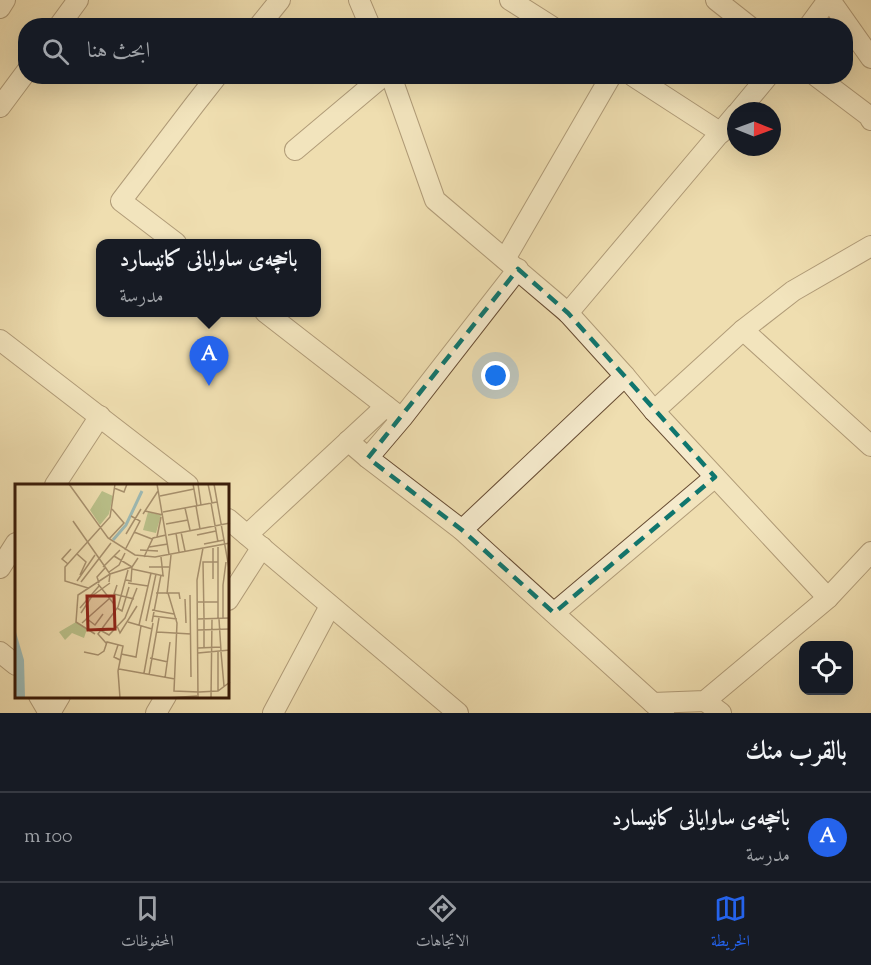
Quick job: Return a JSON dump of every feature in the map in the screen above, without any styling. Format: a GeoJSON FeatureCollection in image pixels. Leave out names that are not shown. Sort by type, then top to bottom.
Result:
{"type":"FeatureCollection","features":[{"type":"Feature","properties":{"kind":"street"},"geometry":{"type":"LineString","coordinates":[[0,8],[5,0]]}},
{"type":"Feature","properties":{"kind":"street"},"geometry":{"type":"LineString","coordinates":[[65,18],[78,0]]}},
{"type":"Feature","properties":{"kind":"street"},"geometry":{"type":"LineString","coordinates":[[266,18],[280,0]]}},
{"type":"Feature","properties":{"kind":"street"},"geometry":{"type":"LineString","coordinates":[[359,0],[367,18]]}},
{"type":"Feature","properties":{"kind":"street"},"geometry":{"type":"LineString","coordinates":[[510,0],[538,18]]}},
{"type":"Feature","properties":{"kind":"street"},"geometry":{"type":"LineString","coordinates":[[716,0],[739,18]]}},
{"type":"Feature","properties":{"kind":"street"},"geometry":{"type":"LineString","coordinates":[[815,18],[829,0],[842,18]]}},
{"type":"Feature","properties":{"kind":"street"},"geometry":{"type":"LineString","coordinates":[[853,33],[871,58]]}},
{"type":"Feature","properties":{"kind":"street"},"geometry":{"type":"LineString","coordinates":[[0,107],[18,83]]}},
{"type":"Feature","properties":{"kind":"street"},"geometry":{"type":"LineString","coordinates":[[171,239],[121,201],[211,84]]}},
{"type":"Feature","properties":{"kind":"street"},"geometry":{"type":"LineString","coordinates":[[295,150],[373,84]]}},
{"type":"Feature","properties":{"kind":"street"},"geometry":{"type":"LineString","coordinates":[[394,84],[435,200],[568,313],[654,411],[828,598]]}},
{"type":"Feature","properties":{"kind":"street"},"geometry":{"type":"LineString","coordinates":[[368,458],[402,418],[511,264],[607,84]]}},
{"type":"Feature","properties":{"kind":"street"},"geometry":{"type":"LineString","coordinates":[[645,84],[721,133]]}},
{"type":"Feature","properties":{"kind":"street"},"geometry":{"type":"LineString","coordinates":[[746,102],[761,84]]}},
{"type":"Feature","properties":{"kind":"street"},"geometry":{"type":"LineString","coordinates":[[827,84],[870,117]]}},
{"type":"Feature","properties":{"kind":"street"},"geometry":{"type":"LineString","coordinates":[[568,313],[727,126]]}},
{"type":"Feature","properties":{"kind":"street"},"geometry":{"type":"LineString","coordinates":[[654,411],[743,330],[793,291],[871,246]]}},
{"type":"Feature","properties":{"kind":"street"},"geometry":{"type":"LineString","coordinates":[[272,317],[402,418]]}},
{"type":"Feature","properties":{"kind":"street"},"geometry":{"type":"LineString","coordinates":[[743,330],[871,446]]}},
{"type":"Feature","properties":{"kind":"street"},"geometry":{"type":"LineString","coordinates":[[0,340],[187,484]]}},
{"type":"Feature","properties":{"kind":"street"},"geometry":{"type":"LineString","coordinates":[[462,530],[625,376]]}},
{"type":"Feature","properties":{"kind":"street"},"geometry":{"type":"LineString","coordinates":[[230,595],[254,541],[348,441],[386,405]]}},
{"type":"Feature","properties":{"kind":"street"},"geometry":{"type":"LineString","coordinates":[[56,484],[100,416]]}},
{"type":"Feature","properties":{"kind":"street"},"geometry":{"type":"LineString","coordinates":[[348,441],[462,530],[665,708],[705,701],[828,598],[871,552]]}},
{"type":"Feature","properties":{"kind":"street"},"geometry":{"type":"LineString","coordinates":[[555,613],[715,477]]}},
{"type":"Feature","properties":{"kind":"street"},"geometry":{"type":"LineString","coordinates":[[230,521],[458,713]]}},
{"type":"Feature","properties":{"kind":"street"},"geometry":{"type":"LineString","coordinates":[[0,568],[15,545]]}},
{"type":"Feature","properties":{"kind":"street"},"geometry":{"type":"LineString","coordinates":[[273,713],[330,606]]}},
{"type":"Feature","properties":{"kind":"street"},"geometry":{"type":"LineString","coordinates":[[0,652],[15,664]]}},
{"type":"Feature","properties":{"kind":"street"},"geometry":{"type":"LineString","coordinates":[[40,698],[49,713],[59,698]]}},
{"type":"Feature","properties":{"kind":"street"},"geometry":{"type":"LineString","coordinates":[[156,713],[165,698]]}},
{"type":"Feature","properties":{"kind":"street"},"geometry":{"type":"LineString","coordinates":[[705,701],[721,713]]}},
{"type":"Feature","properties":{"kind":"highlighted area"},"geometry":{"type":"Polygon","coordinates":[[[518,269],[568,313],[715,477],[554,613],[462,530],[368,458],[518,269]]]}},
{"type":"Feature","properties":{"kind":"place","name":"باخچەی ساوایانی کانیسارد"},"geometry":{"type":"Point","coordinates":[209,386]}}]}
